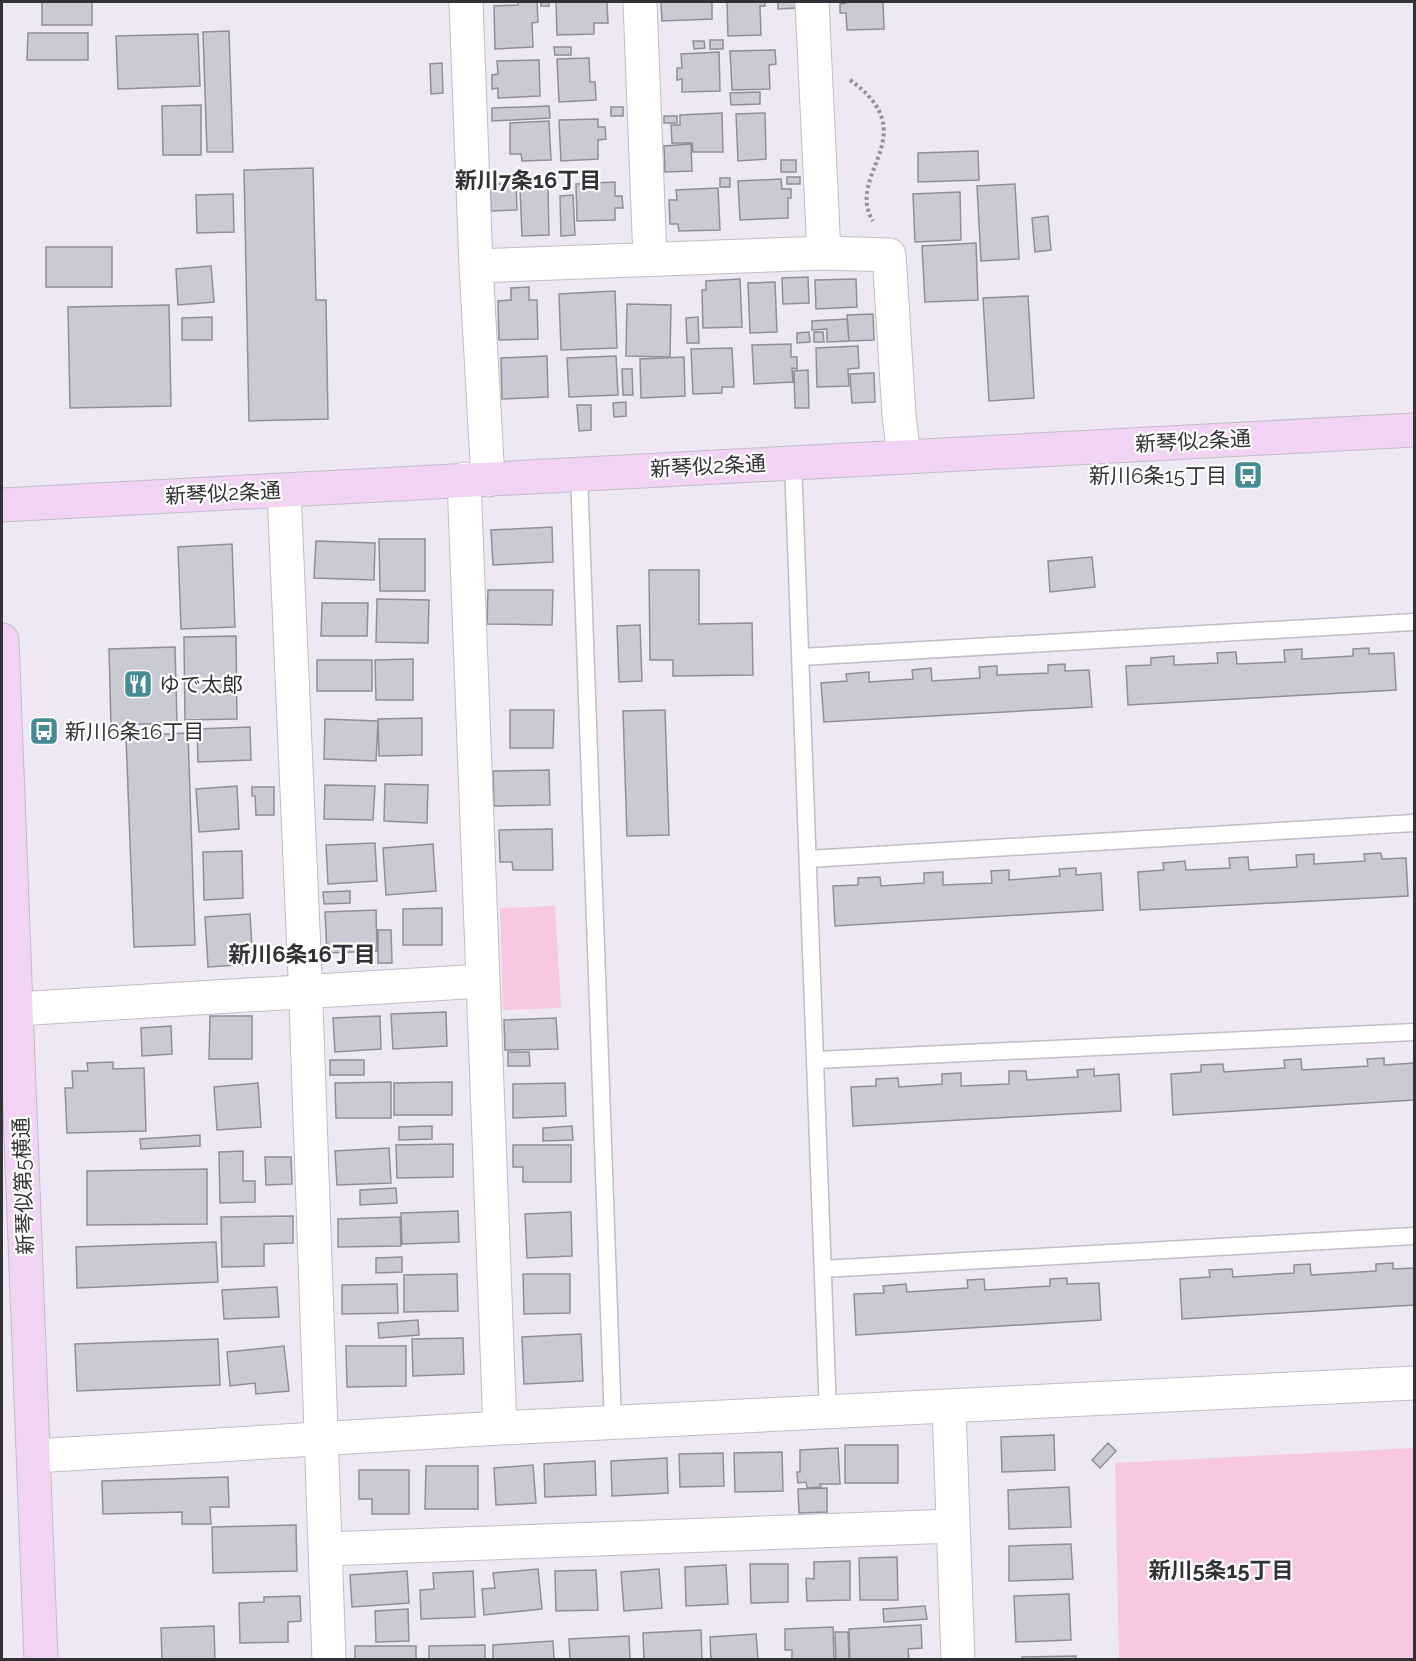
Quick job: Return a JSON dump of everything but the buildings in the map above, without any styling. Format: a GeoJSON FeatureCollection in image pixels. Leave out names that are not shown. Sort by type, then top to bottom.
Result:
{"type":"FeatureCollection","features":[{"type":"Feature","properties":{"kind":"street"},"geometry":{"type":"LineString","coordinates":[[466,2],[476,266],[482,981],[501,1428]]}},
{"type":"Feature","properties":{"kind":"street"},"geometry":{"type":"LineString","coordinates":[[640,2],[651,260]]}},
{"type":"Feature","properties":{"kind":"street"},"geometry":{"type":"LineString","coordinates":[[812,2],[824,253]]}},
{"type":"Feature","properties":{"kind":"street"},"geometry":{"type":"LineString","coordinates":[[476,266],[824,253],[889,255],[899,415],[904,456]]}},
{"type":"Feature","properties":{"kind":"street","name":"新琴似2条通"},"geometry":{"type":"LineString","coordinates":[[2,505],[1414,430]]}},
{"type":"Feature","properties":{"kind":"street"},"geometry":{"type":"LineString","coordinates":[[284,491],[306,993],[329,1659]]}},
{"type":"Feature","properties":{"kind":"street","name":"新琴似第5横通"},"geometry":{"type":"LineString","coordinates":[[2,640],[41,1659]]}},
{"type":"Feature","properties":{"kind":"street"},"geometry":{"type":"LineString","coordinates":[[16,1009],[482,981]]}},
{"type":"Feature","properties":{"kind":"street"},"geometry":{"type":"LineString","coordinates":[[33,1456],[501,1428],[949,1408],[1414,1383]]}},
{"type":"Feature","properties":{"kind":"street"},"geometry":{"type":"LineString","coordinates":[[949,1408],[958,1659]]}},
{"type":"Feature","properties":{"kind":"street"},"geometry":{"type":"LineString","coordinates":[[325,1549],[953,1526]]}},
{"type":"Feature","properties":{"kind":"lane"},"geometry":{"type":"LineString","coordinates":[[793,462],[828,1413]]}},
{"type":"Feature","properties":{"kind":"lane"},"geometry":{"type":"LineString","coordinates":[[579,473],[613,1423]]}},
{"type":"Feature","properties":{"kind":"lane"},"geometry":{"type":"LineString","coordinates":[[801,657],[1414,622]]}},
{"type":"Feature","properties":{"kind":"lane"},"geometry":{"type":"LineString","coordinates":[[808,859],[1414,823]]}},
{"type":"Feature","properties":{"kind":"lane"},"geometry":{"type":"LineString","coordinates":[[816,1060],[1414,1032]]}},
{"type":"Feature","properties":{"kind":"lane"},"geometry":{"type":"LineString","coordinates":[[823,1269],[1414,1236]]}},
{"type":"Feature","properties":{"kind":"path"},"geometry":{"type":"LineString","coordinates":[[842,74],[864,90],[875,104],[882,120],[884,135],[880,155],[867,185],[866,204],[876,225]]}},
{"type":"Feature","properties":{"kind":"shaded area"},"geometry":{"type":"Polygon","coordinates":[[[555,906],[561,1008],[503,1010],[500,908],[555,906]]]}},
{"type":"Feature","properties":{"kind":"shaded area"},"geometry":{"type":"Polygon","coordinates":[[[1414,1448],[1414,1659],[1119,1659],[1115,1463],[1414,1448]]]}},
{"type":"Feature","properties":{"kind":"place","name":"新川6条15丁目"},"geometry":{"type":"Point","coordinates":[1248,475]}},
{"type":"Feature","properties":{"kind":"place","name":"ゆで太郎"},"geometry":{"type":"Point","coordinates":[138,684]}},
{"type":"Feature","properties":{"kind":"place","name":"新川6条16丁目"},"geometry":{"type":"Point","coordinates":[44,731]}},
{"type":"Feature","properties":{"kind":"district","name":"新川7条16丁目"},"geometry":{"type":"Point","coordinates":[528,180]}},
{"type":"Feature","properties":{"kind":"district","name":"新川6条16丁目"},"geometry":{"type":"Point","coordinates":[302,954]}},
{"type":"Feature","properties":{"kind":"district","name":"新川5条15丁目"},"geometry":{"type":"Point","coordinates":[1221,1570]}}]}
